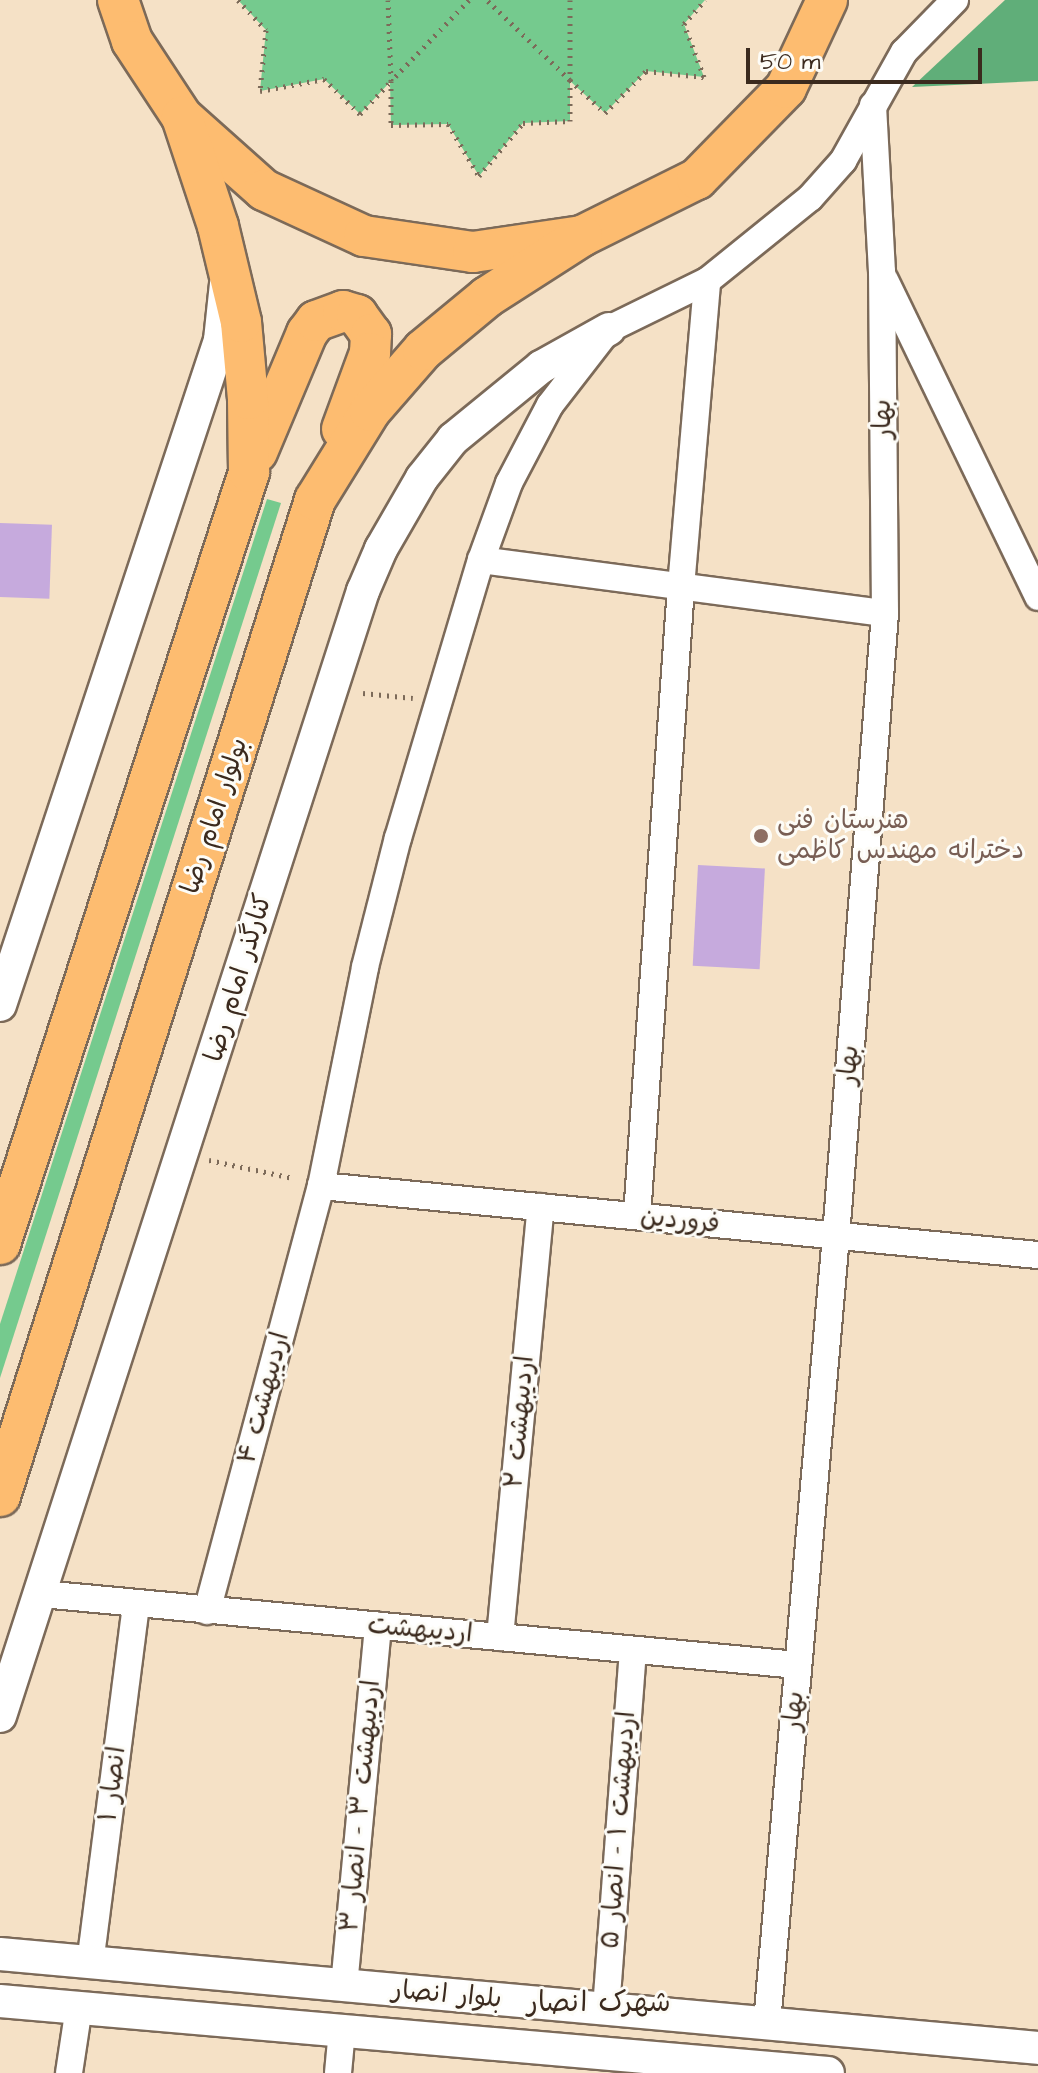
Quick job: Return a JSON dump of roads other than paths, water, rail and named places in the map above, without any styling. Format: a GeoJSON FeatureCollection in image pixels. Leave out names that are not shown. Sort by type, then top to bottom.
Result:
{"type":"FeatureCollection","features":[{"type":"Feature","properties":{"kind":"main road"},"geometry":{"type":"LineString","coordinates":[[118,0],[132,41],[182,117],[264,190],[364,236],[473,252],[582,236],[697,179],[786,88],[827,0]]}},
{"type":"Feature","properties":{"kind":"main road"},"geometry":{"type":"LineString","coordinates":[[182,117],[228,265],[241,322],[248,399],[249,472]]}},
{"type":"Feature","properties":{"kind":"main road","name":"بولوار امام رضا"},"geometry":{"type":"LineString","coordinates":[[0,1496],[315,500],[370,411],[423,350],[487,297],[582,236]]}},
{"type":"Feature","properties":{"kind":"main road"},"geometry":{"type":"LineString","coordinates":[[0,1244],[249,472],[307,333],[316,321],[329,313],[343,311],[357,315],[371,334],[370,353],[315,500]]}},
{"type":"Feature","properties":{"kind":"street"},"geometry":{"type":"LineString","coordinates":[[609,329],[707,281],[810,198],[843,161],[904,52],[955,0]]}},
{"type":"Feature","properties":{"kind":"street","name":"بهار"},"geometry":{"type":"LineString","coordinates":[[767,2023],[836,1236],[885,613],[882,272],[873,105]]}},
{"type":"Feature","properties":{"kind":"street"},"geometry":{"type":"LineString","coordinates":[[0,1005],[220,340],[228,265]]}},
{"type":"Feature","properties":{"kind":"street"},"geometry":{"type":"LineString","coordinates":[[882,272],[1038,597]]}},
{"type":"Feature","properties":{"kind":"street"},"geometry":{"type":"LineString","coordinates":[[637,1216],[681,587],[707,281]]}},
{"type":"Feature","properties":{"kind":"street","name":"اردیبهشت ۴"},"geometry":{"type":"LineString","coordinates":[[207,1611],[321,1186],[365,967],[438,700],[481,560],[509,483],[550,405],[609,329]]}},
{"type":"Feature","properties":{"kind":"street","name":"کنارگذر امام رضا"},"geometry":{"type":"LineString","coordinates":[[0,1716],[42,1594],[331,690],[381,549],[422,478],[453,439],[541,367],[609,329]]}},
{"type":"Feature","properties":{"kind":"street"},"geometry":{"type":"LineString","coordinates":[[481,560],[885,613]]}},
{"type":"Feature","properties":{"kind":"street","name":"فروردین"},"geometry":{"type":"LineString","coordinates":[[321,1186],[1038,1255]]}},
{"type":"Feature","properties":{"kind":"street","name":"اردیبهشت ۲"},"geometry":{"type":"LineString","coordinates":[[500,1637],[541,1207]]}},
{"type":"Feature","properties":{"kind":"street","name":"اردیبهشت"},"geometry":{"type":"LineString","coordinates":[[42,1594],[798,1665]]}},
{"type":"Feature","properties":{"kind":"street","name":"انصار ۱"},"geometry":{"type":"LineString","coordinates":[[90,1964],[136,1604]]}},
{"type":"Feature","properties":{"kind":"street","name":"اردیبهشت ۳ - انصار ۳"},"geometry":{"type":"LineString","coordinates":[[344,1986],[378,1626]]}},
{"type":"Feature","properties":{"kind":"street","name":"اردیبهشت ۱ - انصار ۵"},"geometry":{"type":"LineString","coordinates":[[606,2009],[633,1650]]}},
{"type":"Feature","properties":{"kind":"street","name":"بلوار انصار"},"geometry":{"type":"LineString","coordinates":[[0,1954],[1038,2048]]}},
{"type":"Feature","properties":{"kind":"street","name":"بلوار انصار"},"geometry":{"type":"LineString","coordinates":[[0,2001],[342,2030],[616,2064],[762,2067],[828,2073]]}},
{"type":"Feature","properties":{"kind":"street"},"geometry":{"type":"LineString","coordinates":[[69,2073],[79,2007]]}},
{"type":"Feature","properties":{"kind":"street"},"geometry":{"type":"LineString","coordinates":[[762,2067],[767,2023]]}},
{"type":"Feature","properties":{"kind":"street"},"geometry":{"type":"LineString","coordinates":[[338,2073],[342,2030]]}},
{"type":"Feature","properties":{"kind":"place","name":"هنرستان فنی دخترانه مهندس کاظمی"},"geometry":{"type":"Point","coordinates":[761,836]}},
{"type":"Feature","properties":{"kind":"district","name":"شهرک انصار"},"geometry":{"type":"Point","coordinates":[599,2003]}}]}
